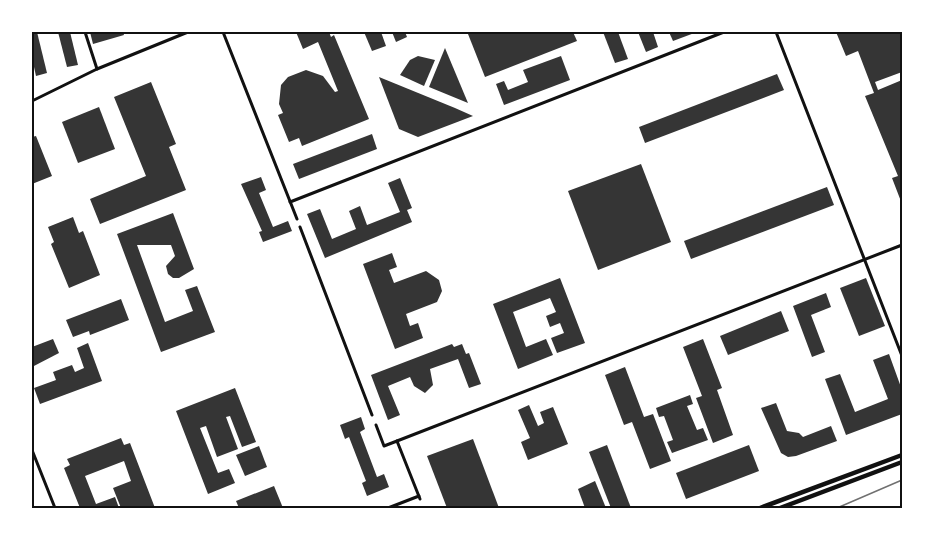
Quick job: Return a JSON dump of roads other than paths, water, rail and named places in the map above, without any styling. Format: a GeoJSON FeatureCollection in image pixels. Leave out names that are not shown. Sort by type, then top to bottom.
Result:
{"type":"FeatureCollection","features":[{"type":"Feature","properties":{"kind":"main road"},"geometry":{"type":"LineString","coordinates":[[760,508],[903,455]]}},
{"type":"Feature","properties":{"kind":"main road"},"geometry":{"type":"LineString","coordinates":[[780,508],[903,462]]}},
{"type":"Feature","properties":{"kind":"street"},"geometry":{"type":"LineString","coordinates":[[85,32],[97,69]]}},
{"type":"Feature","properties":{"kind":"street"},"geometry":{"type":"LineString","coordinates":[[32,101],[97,69],[188,32]]}},
{"type":"Feature","properties":{"kind":"street"},"geometry":{"type":"LineString","coordinates":[[223,32],[297,219]]}},
{"type":"Feature","properties":{"kind":"street"},"geometry":{"type":"LineString","coordinates":[[290,202],[723,32]]}},
{"type":"Feature","properties":{"kind":"street"},"geometry":{"type":"LineString","coordinates":[[776,32],[903,356]]}},
{"type":"Feature","properties":{"kind":"street"},"geometry":{"type":"LineString","coordinates":[[300,227],[372,415]]}},
{"type":"Feature","properties":{"kind":"street"},"geometry":{"type":"LineString","coordinates":[[376,425],[384,446],[903,245]]}},
{"type":"Feature","properties":{"kind":"street"},"geometry":{"type":"LineString","coordinates":[[388,508],[419,497],[397,441]]}},
{"type":"Feature","properties":{"kind":"street"},"geometry":{"type":"LineString","coordinates":[[32,450],[55,508]]}},
{"type":"Feature","properties":{"kind":"railway"},"geometry":{"type":"LineString","coordinates":[[837,508],[902,480]]}}]}
